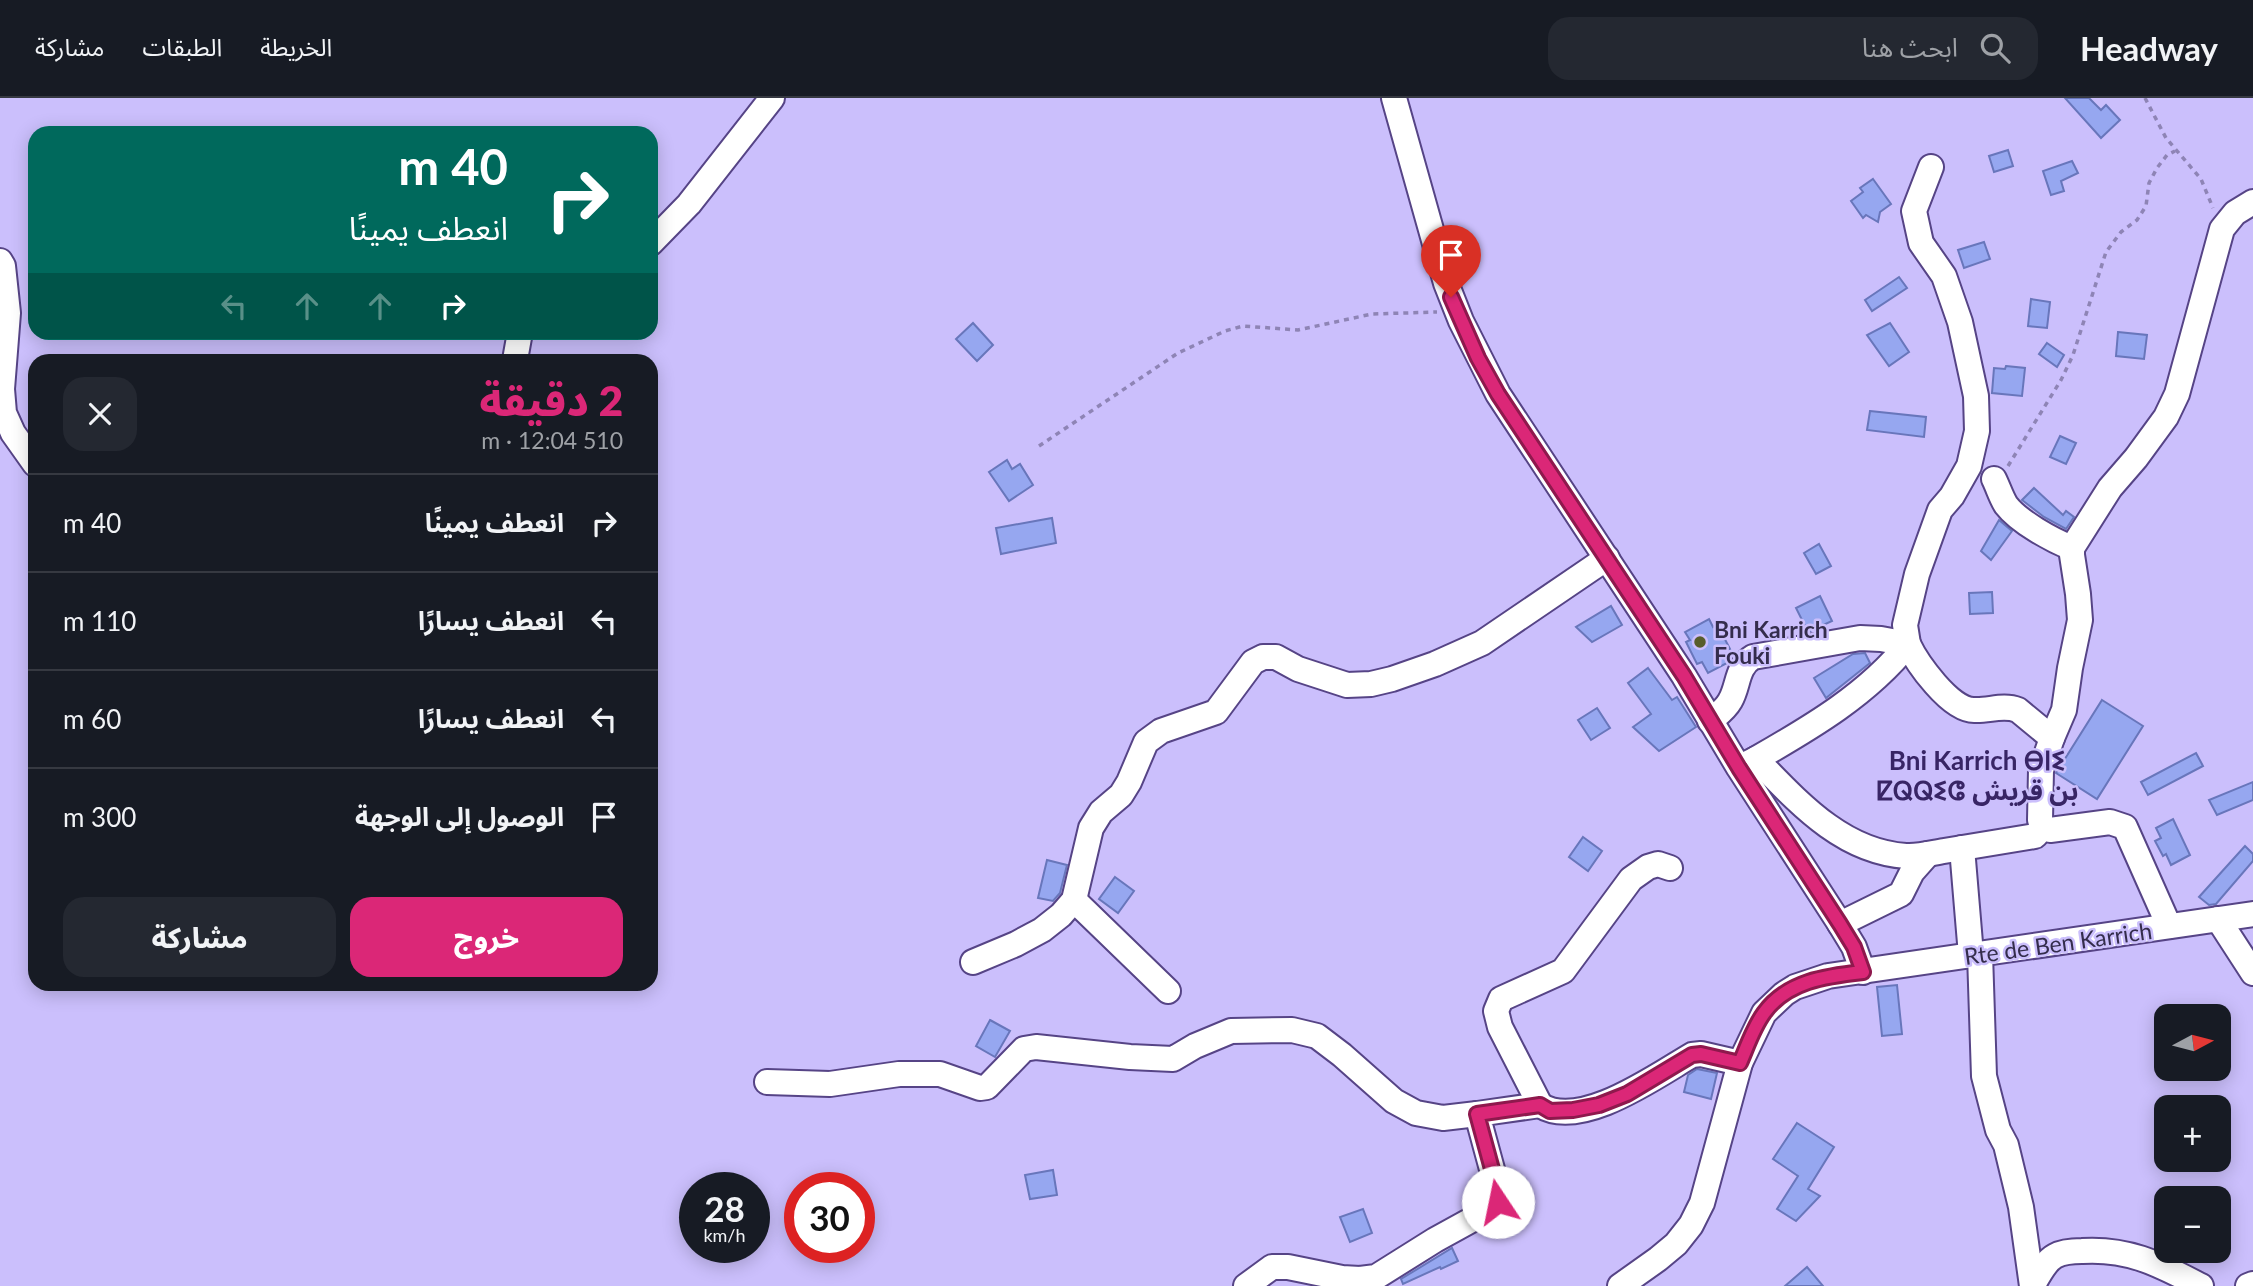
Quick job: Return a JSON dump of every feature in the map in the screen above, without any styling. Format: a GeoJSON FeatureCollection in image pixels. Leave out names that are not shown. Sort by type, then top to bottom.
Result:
{"type":"FeatureCollection","features":[{"type":"Feature","properties":{"kind":"street"},"geometry":{"type":"LineString","coordinates":[[658,236],[689,204],[772,98]]}},
{"type":"Feature","properties":{"kind":"street"},"geometry":{"type":"LineString","coordinates":[[1394,98],[1438,257],[1457,312],[1478,358],[1498,394],[1684,676],[1710,721],[1747,763],[1848,839],[1885,853],[1909,856],[1928,854],[2035,836],[2043,827]]}},
{"type":"Feature","properties":{"kind":"street"},"geometry":{"type":"LineString","coordinates":[[1931,167],[1914,211],[1921,243],[1944,276],[1960,322],[1978,414],[1974,451],[1969,466],[1952,496],[1940,510],[1917,574],[1905,625],[1908,644],[1916,662],[1956,704],[1973,710],[2012,707],[2052,738]]}},
{"type":"Feature","properties":{"kind":"street"},"geometry":{"type":"LineString","coordinates":[[2169,926],[2125,827],[2110,822],[2050,830],[2043,827],[2040,820],[2039,787],[2041,770],[2064,710],[2080,620],[2073,548],[2110,488],[2136,458],[2171,409],[2222,229],[2235,213],[2253,202]]}},
{"type":"Feature","properties":{"kind":"street"},"geometry":{"type":"LineString","coordinates":[[0,261],[3,266],[8,313],[2,389],[4,413],[13,433],[28,454]]}},
{"type":"Feature","properties":{"kind":"street"},"geometry":{"type":"LineString","coordinates":[[1994,479],[2007,506],[2042,533],[2073,548]]}},
{"type":"Feature","properties":{"kind":"street"},"geometry":{"type":"LineString","coordinates":[[973,962],[1042,930],[1074,900],[1091,828],[1101,812],[1121,795],[1146,742],[1161,731],[1216,712],[1253,662],[1263,657],[1276,657],[1298,669],[1347,685],[1392,680],[1482,643],[1606,558]]}},
{"type":"Feature","properties":{"kind":"street"},"geometry":{"type":"LineString","coordinates":[[1710,721],[1731,700],[1741,669],[1753,657],[1860,638],[1908,644]]}},
{"type":"Feature","properties":{"kind":"street"},"geometry":{"type":"LineString","coordinates":[[1747,763],[1838,709],[1873,682],[1908,644]]}},
{"type":"Feature","properties":{"kind":"street"},"geometry":{"type":"LineString","coordinates":[[1747,763],[1854,947],[1863,972]]}},
{"type":"Feature","properties":{"kind":"street"},"geometry":{"type":"LineString","coordinates":[[1962,848],[1975,955],[1984,1076],[1998,1130],[2006,1145],[2018,1195],[2032,1286]]}},
{"type":"Feature","properties":{"kind":"street"},"geometry":{"type":"LineString","coordinates":[[1840,924],[1901,894],[1912,872],[1928,854]]}},
{"type":"Feature","properties":{"kind":"street"},"geometry":{"type":"LineString","coordinates":[[1670,868],[1658,864],[1648,867],[1631,879],[1563,971],[1500,999],[1496,1011],[1500,1027],[1540,1105],[1550,1111],[1599,1105],[1627,1094],[1692,1055],[1701,1054],[1740,1063]]}},
{"type":"Feature","properties":{"kind":"street"},"geometry":{"type":"LineString","coordinates":[[1074,900],[1168,991]]}},
{"type":"Feature","properties":{"kind":"street","name":"Rte de Ben Karrich"},"geometry":{"type":"LineString","coordinates":[[1620,1286],[1676,1244],[1691,1225],[1706,1192],[1740,1063],[1764,1013],[1784,994],[1811,980],[2253,914]]}},
{"type":"Feature","properties":{"kind":"street"},"geometry":{"type":"LineString","coordinates":[[2218,919],[2253,973]]}},
{"type":"Feature","properties":{"kind":"street"},"geometry":{"type":"LineString","coordinates":[[767,1082],[830,1084],[899,1073],[940,1073],[980,1088],[987,1087],[1024,1049],[1036,1046],[1173,1059],[1195,1045],[1231,1031],[1292,1030],[1317,1036],[1394,1101],[1416,1113],[1443,1118],[1540,1105]]}},
{"type":"Feature","properties":{"kind":"street"},"geometry":{"type":"LineString","coordinates":[[1246,1286],[1272,1267],[1288,1267],[1342,1278],[1376,1277],[1495,1207],[1499,1195],[1477,1114]]}},
{"type":"Feature","properties":{"kind":"street"},"geometry":{"type":"LineString","coordinates":[[2032,1286],[2044,1266],[2056,1255],[2095,1250],[2141,1257],[2201,1286]]}},
{"type":"Feature","properties":{"kind":"street"},"geometry":{"type":"LineString","coordinates":[[2248,1286],[2253,1284]]}},
{"type":"Feature","properties":{"kind":"path"},"geometry":{"type":"LineString","coordinates":[[2145,98],[2166,138],[2202,179],[2222,229]]}},
{"type":"Feature","properties":{"kind":"path"},"geometry":{"type":"LineString","coordinates":[[1994,479],[2014,458],[2061,380],[2073,355],[2106,252],[2120,232],[2137,220],[2146,206],[2149,183],[2157,168],[2166,155],[2175,150]]}},
{"type":"Feature","properties":{"kind":"path"},"geometry":{"type":"LineString","coordinates":[[1039,446],[1178,353],[1225,331],[1243,326],[1298,330],[1372,314],[1457,312]]}},
{"type":"Feature","properties":{"kind":"building"},"geometry":{"type":"Polygon","coordinates":[[[2065,98],[2089,98],[2101,110],[2106,105],[2120,120],[2101,138],[2065,98]]]}},
{"type":"Feature","properties":{"kind":"building"},"geometry":{"type":"Polygon","coordinates":[[[2008,150],[2013,166],[1994,172],[1989,156],[2008,150]]]}},
{"type":"Feature","properties":{"kind":"building"},"geometry":{"type":"Polygon","coordinates":[[[2072,161],[2078,173],[2061,181],[2064,191],[2051,195],[2043,171],[2072,161]]]}},
{"type":"Feature","properties":{"kind":"building"},"geometry":{"type":"Polygon","coordinates":[[[1873,179],[1891,204],[1880,212],[1878,222],[1866,215],[1863,218],[1851,201],[1863,192],[1860,188],[1873,179]]]}},
{"type":"Feature","properties":{"kind":"building"},"geometry":{"type":"Polygon","coordinates":[[[1984,242],[1990,259],[1964,268],[1958,250],[1984,242]]]}},
{"type":"Feature","properties":{"kind":"building"},"geometry":{"type":"Polygon","coordinates":[[[1899,277],[1907,288],[1872,311],[1865,300],[1899,277]]]}},
{"type":"Feature","properties":{"kind":"building"},"geometry":{"type":"Polygon","coordinates":[[[2031,299],[2050,302],[2047,328],[2028,326],[2031,299]]]}},
{"type":"Feature","properties":{"kind":"building"},"geometry":{"type":"Polygon","coordinates":[[[973,323],[993,345],[977,361],[956,339],[973,323]]]}},
{"type":"Feature","properties":{"kind":"building"},"geometry":{"type":"Polygon","coordinates":[[[1890,323],[1909,352],[1889,366],[1867,335],[1890,323]]]}},
{"type":"Feature","properties":{"kind":"building"},"geometry":{"type":"Polygon","coordinates":[[[2118,332],[2147,335],[2144,359],[2116,356],[2118,332]]]}},
{"type":"Feature","properties":{"kind":"building"},"geometry":{"type":"Polygon","coordinates":[[[2047,343],[2064,355],[2057,367],[2039,354],[2047,343]]]}},
{"type":"Feature","properties":{"kind":"building"},"geometry":{"type":"Polygon","coordinates":[[[2006,366],[2025,368],[2022,396],[1992,393],[1994,368],[2005,369],[2006,366]]]}},
{"type":"Feature","properties":{"kind":"building"},"geometry":{"type":"Polygon","coordinates":[[[1870,411],[1926,417],[1924,437],[1867,430],[1870,411]]]}},
{"type":"Feature","properties":{"kind":"building"},"geometry":{"type":"Polygon","coordinates":[[[2060,436],[2076,443],[2066,464],[2050,457],[2060,436]]]}},
{"type":"Feature","properties":{"kind":"building"},"geometry":{"type":"Polygon","coordinates":[[[1007,460],[1012,469],[1020,464],[1033,485],[1009,501],[989,472],[1007,460]]]}},
{"type":"Feature","properties":{"kind":"building"},"geometry":{"type":"Polygon","coordinates":[[[2034,488],[2063,515],[2066,511],[2074,517],[2066,529],[2022,500],[2034,488]]]}},
{"type":"Feature","properties":{"kind":"building"},"geometry":{"type":"Polygon","coordinates":[[[1052,518],[1056,543],[1001,554],[996,528],[1052,518]]]}},
{"type":"Feature","properties":{"kind":"building"},"geometry":{"type":"Polygon","coordinates":[[[1999,520],[2012,531],[1991,560],[1981,551],[1999,520]]]}},
{"type":"Feature","properties":{"kind":"building"},"geometry":{"type":"Polygon","coordinates":[[[1819,544],[1831,566],[1816,574],[1804,553],[1819,544]]]}},
{"type":"Feature","properties":{"kind":"building"},"geometry":{"type":"Polygon","coordinates":[[[1992,592],[1993,613],[1970,614],[1969,593],[1992,592]]]}},
{"type":"Feature","properties":{"kind":"building"},"geometry":{"type":"Polygon","coordinates":[[[1820,596],[1832,621],[1808,632],[1796,608],[1820,596]]]}},
{"type":"Feature","properties":{"kind":"building"},"geometry":{"type":"Polygon","coordinates":[[[1611,606],[1622,625],[1592,642],[1576,627],[1611,606]]]}},
{"type":"Feature","properties":{"kind":"building"},"geometry":{"type":"Polygon","coordinates":[[[1709,619],[1713,627],[1717,624],[1730,649],[1725,651],[1730,660],[1708,673],[1702,662],[1697,664],[1686,642],[1690,640],[1685,632],[1709,619]]]}},
{"type":"Feature","properties":{"kind":"building"},"geometry":{"type":"Polygon","coordinates":[[[1865,653],[1870,663],[1826,698],[1814,678],[1853,654],[1865,653]]]}},
{"type":"Feature","properties":{"kind":"building"},"geometry":{"type":"Polygon","coordinates":[[[1648,668],[1672,700],[1677,697],[1696,727],[1659,751],[1633,727],[1651,714],[1628,683],[1648,668]]]}},
{"type":"Feature","properties":{"kind":"building"},"geometry":{"type":"Polygon","coordinates":[[[2102,700],[2143,726],[2097,799],[2056,773],[2102,700]]]}},
{"type":"Feature","properties":{"kind":"building"},"geometry":{"type":"Polygon","coordinates":[[[1597,708],[1610,728],[1591,740],[1578,720],[1597,708]]]}},
{"type":"Feature","properties":{"kind":"building"},"geometry":{"type":"Polygon","coordinates":[[[2196,753],[2203,766],[2148,795],[2141,782],[2196,753]]]}},
{"type":"Feature","properties":{"kind":"building"},"geometry":{"type":"Polygon","coordinates":[[[2253,782],[2253,800],[2217,815],[2209,800],[2253,782]]]}},
{"type":"Feature","properties":{"kind":"building"},"geometry":{"type":"Polygon","coordinates":[[[2173,819],[2190,855],[2171,865],[2155,841],[2161,838],[2156,828],[2173,819]]]}},
{"type":"Feature","properties":{"kind":"building"},"geometry":{"type":"Polygon","coordinates":[[[1583,837],[1602,851],[1588,871],[1569,857],[1583,837]]]}},
{"type":"Feature","properties":{"kind":"building"},"geometry":{"type":"Polygon","coordinates":[[[2245,846],[2253,854],[2253,861],[2216,904],[2209,905],[2199,897],[2245,846]]]}},
{"type":"Feature","properties":{"kind":"building"},"geometry":{"type":"Polygon","coordinates":[[[1047,860],[1067,865],[1060,893],[1053,901],[1038,898],[1047,860]]]}},
{"type":"Feature","properties":{"kind":"building"},"geometry":{"type":"Polygon","coordinates":[[[1115,877],[1134,891],[1118,913],[1099,899],[1115,877]]]}},
{"type":"Feature","properties":{"kind":"building"},"geometry":{"type":"Polygon","coordinates":[[[1897,985],[1902,1034],[1882,1036],[1877,987],[1897,985]]]}},
{"type":"Feature","properties":{"kind":"building"},"geometry":{"type":"Polygon","coordinates":[[[990,1020],[1010,1031],[995,1057],[976,1046],[990,1020]]]}},
{"type":"Feature","properties":{"kind":"building"},"geometry":{"type":"Polygon","coordinates":[[[1697,1069],[1717,1073],[1711,1099],[1684,1092],[1688,1075],[1697,1069]]]}},
{"type":"Feature","properties":{"kind":"building"},"geometry":{"type":"Polygon","coordinates":[[[1797,1123],[1834,1147],[1808,1189],[1820,1196],[1796,1221],[1777,1209],[1798,1176],[1773,1159],[1797,1123]]]}},
{"type":"Feature","properties":{"kind":"building"},"geometry":{"type":"Polygon","coordinates":[[[1053,1170],[1057,1195],[1030,1199],[1025,1175],[1053,1170]]]}},
{"type":"Feature","properties":{"kind":"building"},"geometry":{"type":"Polygon","coordinates":[[[1363,1209],[1372,1233],[1350,1242],[1340,1217],[1363,1209]]]}},
{"type":"Feature","properties":{"kind":"building"},"geometry":{"type":"Polygon","coordinates":[[[1452,1248],[1458,1261],[1403,1284],[1401,1279],[1452,1248]]]}},
{"type":"Feature","properties":{"kind":"building"},"geometry":{"type":"Polygon","coordinates":[[[1807,1267],[1823,1286],[1785,1286],[1807,1267]]]}},
{"type":"Feature","properties":{"kind":"place","name":"Bni Karrich Fouki"},"geometry":{"type":"Point","coordinates":[1700,642]}},
{"type":"Feature","properties":{"kind":"district","name":"Bni Karrich ⴱⵏⵉ ⵇⵕⵕⵉⵛ بن قريش"},"geometry":{"type":"Point","coordinates":[1977,775]}},
{"type":"Feature","properties":{"kind":"route"},"geometry":{"type":"LineString","coordinates":[[1451,297],[1478,358],[1498,394],[1684,676],[1739,768],[1854,947],[1863,972],[1811,980],[1784,994],[1764,1013],[1740,1063],[1701,1054],[1692,1055],[1627,1094],[1599,1105],[1550,1111],[1540,1105],[1477,1114],[1499,1195],[1498,1202]]}}]}
